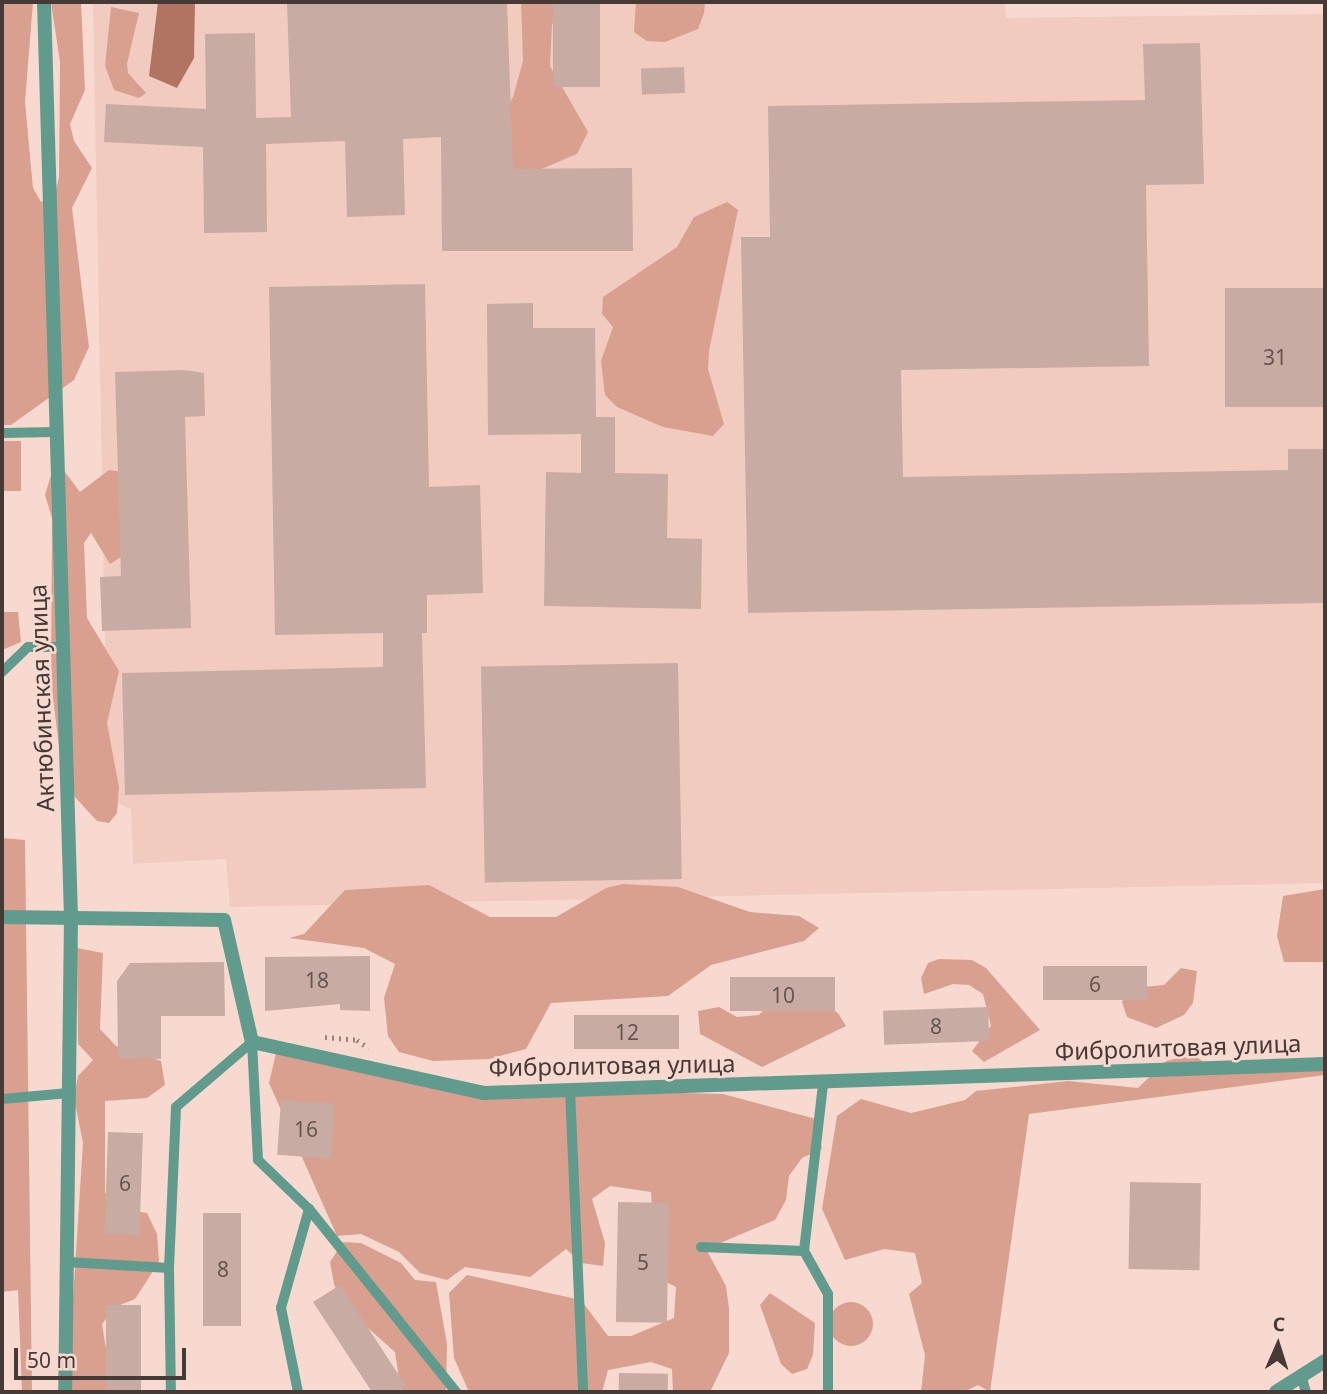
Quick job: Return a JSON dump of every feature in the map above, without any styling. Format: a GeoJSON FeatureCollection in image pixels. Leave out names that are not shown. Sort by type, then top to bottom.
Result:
{"type":"FeatureCollection","features":[{"type":"Feature","properties":{"kind":"street","name":"Актюбинская улица"},"geometry":{"type":"LineString","coordinates":[[44,2],[71,918],[65,1392]]}},
{"type":"Feature","properties":{"kind":"street"},"geometry":{"type":"LineString","coordinates":[[2,917],[224,920],[252,1042]]}},
{"type":"Feature","properties":{"kind":"street","name":"Фибролитовая улица"},"geometry":{"type":"LineString","coordinates":[[252,1042],[484,1093],[1325,1064]]}},
{"type":"Feature","properties":{"kind":"street"},"geometry":{"type":"LineString","coordinates":[[1276,1392],[1325,1361]]}},
{"type":"Feature","properties":{"kind":"lane"},"geometry":{"type":"LineString","coordinates":[[2,433],[57,432]]}},
{"type":"Feature","properties":{"kind":"lane"},"geometry":{"type":"LineString","coordinates":[[2,672],[28,647],[63,647]]}},
{"type":"Feature","properties":{"kind":"lane"},"geometry":{"type":"LineString","coordinates":[[252,1042],[258,1160],[309,1209],[456,1392]]}},
{"type":"Feature","properties":{"kind":"lane"},"geometry":{"type":"LineString","coordinates":[[171,1392],[169,1268],[176,1107],[252,1042]]}},
{"type":"Feature","properties":{"kind":"lane"},"geometry":{"type":"LineString","coordinates":[[823,1083],[804,1251],[828,1294],[828,1392]]}},
{"type":"Feature","properties":{"kind":"lane"},"geometry":{"type":"LineString","coordinates":[[570,1090],[583,1392]]}},
{"type":"Feature","properties":{"kind":"lane"},"geometry":{"type":"LineString","coordinates":[[2,1099],[69,1093]]}},
{"type":"Feature","properties":{"kind":"lane"},"geometry":{"type":"LineString","coordinates":[[298,1392],[281,1308],[309,1209]]}},
{"type":"Feature","properties":{"kind":"lane"},"geometry":{"type":"LineString","coordinates":[[701,1247],[804,1251]]}},
{"type":"Feature","properties":{"kind":"lane"},"geometry":{"type":"LineString","coordinates":[[67,1262],[169,1268]]}},
{"type":"Feature","properties":{"kind":"lane"},"geometry":{"type":"LineString","coordinates":[[1301,1375],[1306,1392]]}},
{"type":"Feature","properties":{"kind":"shaded area"},"geometry":{"type":"Polygon","coordinates":[[[2,2],[33,2],[25,102],[33,188],[41,202],[55,194],[59,177],[60,62],[51,2],[81,2],[85,90],[70,124],[74,141],[92,168],[72,208],[89,347],[74,380],[11,425],[2,425],[2,2]]]}},
{"type":"Feature","properties":{"kind":"shaded area"},"geometry":{"type":"Polygon","coordinates":[[[93,2],[1005,2],[1006,18],[1325,14],[1325,883],[230,907],[226,859],[133,864],[131,809],[108,799],[93,2]]]}},
{"type":"Feature","properties":{"kind":"shaded area"},"geometry":{"type":"Polygon","coordinates":[[[158,2],[195,2],[194,58],[177,88],[149,76],[158,2]]]}},
{"type":"Feature","properties":{"kind":"shaded area"},"geometry":{"type":"Polygon","coordinates":[[[521,2],[561,2],[552,25],[550,66],[588,132],[577,154],[520,178],[460,131],[507,108],[513,97],[523,61],[521,2]]]}},
{"type":"Feature","properties":{"kind":"shaded area"},"geometry":{"type":"Polygon","coordinates":[[[636,2],[705,2],[698,29],[665,42],[647,41],[634,32],[636,2]]]}},
{"type":"Feature","properties":{"kind":"shaded area"},"geometry":{"type":"Polygon","coordinates":[[[111,7],[139,13],[127,64],[128,73],[146,93],[139,98],[114,90],[105,66],[111,7]]]}},
{"type":"Feature","properties":{"kind":"shaded area"},"geometry":{"type":"Polygon","coordinates":[[[727,202],[738,210],[709,351],[708,369],[724,424],[713,436],[663,427],[617,407],[605,395],[601,361],[613,327],[602,314],[603,297],[677,247],[694,217],[727,202]]]}},
{"type":"Feature","properties":{"kind":"shaded area"},"geometry":{"type":"Polygon","coordinates":[[[2,441],[21,441],[21,491],[2,491],[2,441]]]}},
{"type":"Feature","properties":{"kind":"shaded area"},"geometry":{"type":"Polygon","coordinates":[[[109,470],[122,472],[121,557],[110,564],[91,533],[84,543],[87,618],[119,671],[107,723],[119,787],[117,813],[109,823],[97,821],[73,795],[59,747],[51,681],[52,518],[45,495],[52,472],[65,472],[80,492],[109,470]]]}},
{"type":"Feature","properties":{"kind":"shaded area"},"geometry":{"type":"Polygon","coordinates":[[[2,612],[18,612],[21,642],[2,650],[2,612]]]}},
{"type":"Feature","properties":{"kind":"shaded area"},"geometry":{"type":"Polygon","coordinates":[[[2,838],[25,840],[32,1392],[22,1392],[18,1290],[2,1292],[2,838]]]}},
{"type":"Feature","properties":{"kind":"shaded area"},"geometry":{"type":"Polygon","coordinates":[[[623,884],[678,887],[750,912],[799,916],[819,928],[804,941],[711,965],[668,996],[551,1003],[526,1049],[489,1059],[433,1061],[399,1052],[388,1036],[384,998],[395,964],[364,948],[289,938],[304,934],[345,890],[429,885],[490,917],[556,917],[606,888],[623,884]]]}},
{"type":"Feature","properties":{"kind":"shaded area"},"geometry":{"type":"Polygon","coordinates":[[[1325,889],[1325,962],[1284,962],[1277,936],[1283,896],[1325,889]]]}},
{"type":"Feature","properties":{"kind":"shaded area"},"geometry":{"type":"Polygon","coordinates":[[[77,948],[103,953],[100,1029],[116,1046],[161,1061],[165,1085],[147,1098],[105,1101],[105,1193],[122,1209],[147,1213],[157,1234],[159,1262],[135,1299],[115,1307],[102,1324],[113,1392],[67,1392],[83,1143],[74,1098],[78,1076],[93,1060],[78,1044],[77,948]]]}},
{"type":"Feature","properties":{"kind":"shaded area"},"geometry":{"type":"Polygon","coordinates":[[[939,959],[972,960],[986,968],[1040,1030],[984,1062],[972,1051],[991,1026],[983,994],[969,985],[953,984],[924,994],[921,978],[928,963],[939,959]]]}},
{"type":"Feature","properties":{"kind":"shaded area"},"geometry":{"type":"Polygon","coordinates":[[[1181,968],[1197,971],[1193,1003],[1184,1015],[1156,1028],[1127,1017],[1122,1002],[1129,988],[1164,985],[1181,968]]]}},
{"type":"Feature","properties":{"kind":"shaded area"},"geometry":{"type":"Polygon","coordinates":[[[789,983],[838,1013],[846,1026],[762,1067],[700,1034],[698,1011],[719,1007],[737,1017],[759,1015],[789,983]]]}},
{"type":"Feature","properties":{"kind":"shaded area"},"geometry":{"type":"Polygon","coordinates":[[[278,1044],[481,1088],[723,1094],[816,1119],[822,1149],[802,1158],[789,1176],[786,1200],[775,1220],[706,1249],[726,1286],[729,1308],[729,1353],[710,1392],[673,1392],[672,1369],[651,1362],[608,1370],[602,1392],[469,1392],[454,1358],[449,1293],[467,1275],[581,1300],[608,1336],[631,1336],[674,1318],[676,1287],[656,1277],[651,1192],[610,1186],[592,1199],[605,1243],[603,1266],[581,1263],[566,1249],[530,1277],[465,1267],[447,1280],[420,1273],[399,1252],[361,1234],[337,1236],[269,1083],[278,1044]]]}},
{"type":"Feature","properties":{"kind":"shaded area"},"geometry":{"type":"Polygon","coordinates":[[[1182,1057],[1198,1058],[1212,1068],[1325,1057],[1325,1075],[1029,1114],[990,1392],[978,1385],[963,1392],[921,1392],[925,1355],[909,1294],[922,1283],[915,1253],[884,1249],[845,1260],[822,1209],[837,1116],[861,1099],[911,1113],[965,1100],[976,1091],[1068,1081],[1138,1088],[1166,1061],[1182,1057]]]}},
{"type":"Feature","properties":{"kind":"shaded area"},"geometry":{"type":"Polygon","coordinates":[[[343,1242],[361,1243],[401,1263],[415,1280],[436,1282],[447,1344],[446,1392],[401,1392],[395,1352],[342,1305],[330,1262],[343,1242]]]}},
{"type":"Feature","properties":{"kind":"shaded area"},"geometry":{"type":"Polygon","coordinates":[[[770,1293],[815,1323],[813,1355],[807,1369],[792,1374],[781,1364],[760,1305],[770,1293]]]}},
{"type":"Feature","properties":{"kind":"shaded area"},"geometry":{"type":"Polygon","coordinates":[[[851,1302],[860,1303],[867,1308],[872,1315],[872,1333],[867,1340],[860,1345],[851,1346],[842,1345],[835,1340],[830,1333],[829,1324],[830,1315],[835,1308],[842,1303],[851,1302]]]}},
{"type":"Feature","properties":{"kind":"building"},"geometry":{"type":"Polygon","coordinates":[[[287,2],[507,2],[513,169],[632,168],[633,251],[442,251],[441,137],[403,139],[405,215],[347,217],[345,141],[266,144],[267,232],[204,233],[203,147],[104,142],[106,104],[206,109],[205,34],[255,33],[256,118],[291,117],[287,2]]]}},
{"type":"Feature","properties":{"kind":"building"},"geometry":{"type":"Polygon","coordinates":[[[553,2],[600,2],[600,87],[553,87],[553,2]]]}},
{"type":"Feature","properties":{"kind":"building"},"geometry":{"type":"Polygon","coordinates":[[[1200,43],[1204,184],[1146,185],[1149,366],[901,370],[903,477],[1288,470],[1288,449],[1325,449],[1325,603],[748,613],[741,237],[770,237],[768,106],[1145,100],[1143,44],[1200,43]]]}},
{"type":"Feature","properties":{"kind":"building"},"geometry":{"type":"Polygon","coordinates":[[[684,67],[685,93],[642,94],[641,69],[684,67]]]}},
{"type":"Feature","properties":{"kind":"building"},"geometry":{"type":"Polygon","coordinates":[[[425,284],[429,487],[480,485],[483,593],[427,595],[427,633],[422,633],[426,788],[125,795],[122,673],[383,667],[383,633],[275,635],[269,287],[425,284]]]}},
{"type":"Feature","properties":{"kind":"building"},"geometry":{"type":"Polygon","coordinates":[[[1225,288],[1325,288],[1325,407],[1225,407],[1225,288]]]}},
{"type":"Feature","properties":{"kind":"building"},"geometry":{"type":"Polygon","coordinates":[[[533,303],[533,328],[595,328],[596,417],[615,417],[615,473],[668,474],[667,538],[702,539],[701,609],[544,606],[546,472],[581,473],[581,434],[488,435],[487,304],[533,303]]]}},
{"type":"Feature","properties":{"kind":"building"},"geometry":{"type":"Polygon","coordinates":[[[184,370],[204,373],[205,416],[185,417],[191,628],[102,631],[100,577],[121,576],[115,372],[184,370]]]}},
{"type":"Feature","properties":{"kind":"building"},"geometry":{"type":"Polygon","coordinates":[[[678,663],[682,879],[485,882],[481,666],[678,663]]]}},
{"type":"Feature","properties":{"kind":"building"},"geometry":{"type":"Polygon","coordinates":[[[370,956],[370,1011],[340,1010],[340,1004],[265,1011],[265,957],[370,956]]]}},
{"type":"Feature","properties":{"kind":"building"},"geometry":{"type":"Polygon","coordinates":[[[224,962],[225,1016],[161,1016],[161,1059],[118,1058],[117,981],[130,963],[224,962]]]}},
{"type":"Feature","properties":{"kind":"building"},"geometry":{"type":"Polygon","coordinates":[[[1043,966],[1147,966],[1147,1000],[1043,1000],[1043,966]]]}},
{"type":"Feature","properties":{"kind":"building"},"geometry":{"type":"Polygon","coordinates":[[[730,977],[835,977],[835,1011],[730,1011],[730,977]]]}},
{"type":"Feature","properties":{"kind":"building"},"geometry":{"type":"Polygon","coordinates":[[[988,1007],[989,1041],[884,1045],[883,1011],[988,1007]]]}},
{"type":"Feature","properties":{"kind":"building"},"geometry":{"type":"Polygon","coordinates":[[[574,1015],[679,1015],[679,1049],[574,1049],[574,1015]]]}},
{"type":"Feature","properties":{"kind":"building"},"geometry":{"type":"Polygon","coordinates":[[[281,1100],[335,1104],[331,1159],[277,1155],[281,1100]]]}},
{"type":"Feature","properties":{"kind":"building"},"geometry":{"type":"Polygon","coordinates":[[[108,1132],[143,1133],[139,1235],[104,1234],[108,1132]]]}},
{"type":"Feature","properties":{"kind":"building"},"geometry":{"type":"Polygon","coordinates":[[[1130,1182],[1201,1183],[1199,1270],[1128,1269],[1130,1182]]]}},
{"type":"Feature","properties":{"kind":"building"},"geometry":{"type":"Polygon","coordinates":[[[618,1202],[669,1203],[667,1323],[616,1322],[618,1202]]]}},
{"type":"Feature","properties":{"kind":"building"},"geometry":{"type":"Polygon","coordinates":[[[203,1213],[241,1213],[241,1326],[203,1326],[203,1213]]]}},
{"type":"Feature","properties":{"kind":"building"},"geometry":{"type":"Polygon","coordinates":[[[340,1285],[406,1386],[396,1392],[372,1392],[313,1302],[340,1285]]]}},
{"type":"Feature","properties":{"kind":"building"},"geometry":{"type":"Polygon","coordinates":[[[106,1305],[141,1305],[141,1392],[106,1392],[106,1305]]]}},
{"type":"Feature","properties":{"kind":"building"},"geometry":{"type":"Polygon","coordinates":[[[619,1373],[668,1374],[668,1392],[619,1392],[619,1373]]]}}]}
